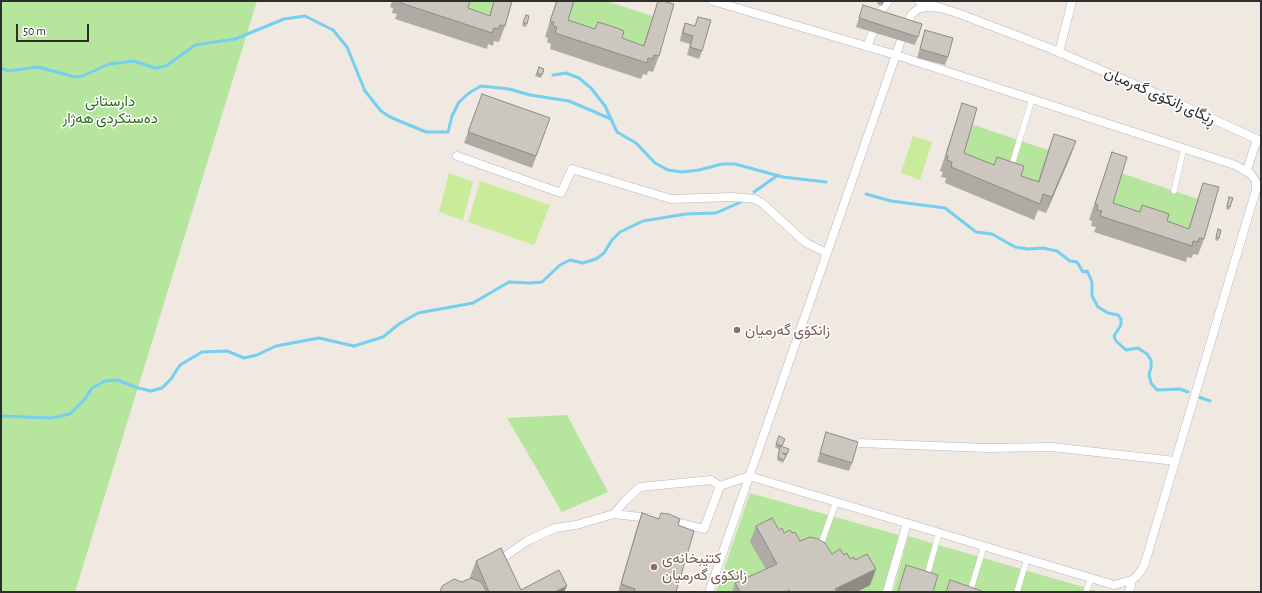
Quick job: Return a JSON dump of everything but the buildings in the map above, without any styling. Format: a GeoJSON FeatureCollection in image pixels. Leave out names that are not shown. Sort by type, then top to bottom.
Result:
{"type":"FeatureCollection","features":[{"type":"Feature","properties":{"kind":"street"},"geometry":{"type":"LineString","coordinates":[[713,1],[896,55],[1235,164],[1247,170],[1255,178],[1256,190],[1144,566],[1138,576],[1132,580],[1114,585],[749,476],[720,486]]}},
{"type":"Feature","properties":{"kind":"street"},"geometry":{"type":"LineString","coordinates":[[867,47],[880,13],[888,1]]}},
{"type":"Feature","properties":{"kind":"street","name":"ڕێگای زانکۆی گەرمیان"},"geometry":{"type":"LineString","coordinates":[[919,1],[998,28],[1059,52],[1162,96],[1259,140]]}},
{"type":"Feature","properties":{"kind":"street"},"geometry":{"type":"LineString","coordinates":[[1059,52],[1072,1]]}},
{"type":"Feature","properties":{"kind":"street"},"geometry":{"type":"LineString","coordinates":[[708,592],[907,24],[916,11],[925,7],[941,8]]}},
{"type":"Feature","properties":{"kind":"street"},"geometry":{"type":"LineString","coordinates":[[1010,172],[1032,99]]}},
{"type":"Feature","properties":{"kind":"street"},"geometry":{"type":"LineString","coordinates":[[1247,170],[1259,140]]}},
{"type":"Feature","properties":{"kind":"street"},"geometry":{"type":"LineString","coordinates":[[1174,191],[1184,148]]}},
{"type":"Feature","properties":{"kind":"street"},"geometry":{"type":"LineString","coordinates":[[457,156],[561,193],[572,169],[671,199],[734,197],[755,199],[762,203],[806,243],[827,253]]}},
{"type":"Feature","properties":{"kind":"street"},"geometry":{"type":"LineString","coordinates":[[860,443],[987,448],[1052,447],[1175,461]]}},
{"type":"Feature","properties":{"kind":"street"},"geometry":{"type":"LineString","coordinates":[[614,514],[640,487],[711,480],[720,486]]}},
{"type":"Feature","properties":{"kind":"street"},"geometry":{"type":"LineString","coordinates":[[504,557],[527,541],[555,528],[576,525],[614,514],[672,520],[704,529],[720,486]]}},
{"type":"Feature","properties":{"kind":"street"},"geometry":{"type":"LineString","coordinates":[[816,557],[836,502]]}},
{"type":"Feature","properties":{"kind":"street"},"geometry":{"type":"LineString","coordinates":[[887,592],[907,523]]}},
{"type":"Feature","properties":{"kind":"street"},"geometry":{"type":"LineString","coordinates":[[925,580],[939,532]]}},
{"type":"Feature","properties":{"kind":"street"},"geometry":{"type":"LineString","coordinates":[[970,592],[984,546]]}},
{"type":"Feature","properties":{"kind":"street"},"geometry":{"type":"LineString","coordinates":[[1017,592],[1027,559]]}},
{"type":"Feature","properties":{"kind":"street"},"geometry":{"type":"LineString","coordinates":[[1086,592],[1091,578]]}},
{"type":"Feature","properties":{"kind":"street"},"geometry":{"type":"LineString","coordinates":[[1129,592],[1132,580]]}},
{"type":"Feature","properties":{"kind":"green space","name":"دارستانی دەستکردی هەژار"},"geometry":{"type":"Polygon","coordinates":[[[1,1],[257,1],[75,592],[1,592],[1,1]]]}},
{"type":"Feature","properties":{"kind":"green space"},"geometry":{"type":"Polygon","coordinates":[[[410,1],[494,1],[484,32],[410,1]]]}},
{"type":"Feature","properties":{"kind":"green space"},"geometry":{"type":"Polygon","coordinates":[[[573,1],[606,1],[653,16],[638,62],[562,36],[573,1]]]}},
{"type":"Feature","properties":{"kind":"green space"},"geometry":{"type":"Polygon","coordinates":[[[971,124],[1048,150],[1033,198],[958,169],[971,124]]]}},
{"type":"Feature","properties":{"kind":"green space"},"geometry":{"type":"Polygon","coordinates":[[[913,136],[932,142],[920,180],[901,173],[913,136]]]}},
{"type":"Feature","properties":{"kind":"green space"},"geometry":{"type":"Polygon","coordinates":[[[449,173],[473,182],[463,220],[439,212],[449,173]]]}},
{"type":"Feature","properties":{"kind":"green space"},"geometry":{"type":"Polygon","coordinates":[[[1121,173],[1198,199],[1183,245],[1107,219],[1121,173]]]}},
{"type":"Feature","properties":{"kind":"green space"},"geometry":{"type":"Polygon","coordinates":[[[480,181],[550,205],[534,245],[468,222],[480,181]]]}},
{"type":"Feature","properties":{"kind":"green space"},"geometry":{"type":"Polygon","coordinates":[[[567,415],[608,492],[562,512],[507,418],[567,415]]]}},
{"type":"Feature","properties":{"kind":"green space"},"geometry":{"type":"Polygon","coordinates":[[[750,493],[899,535],[883,592],[716,592],[750,493]]]}},
{"type":"Feature","properties":{"kind":"green space"},"geometry":{"type":"Polygon","coordinates":[[[908,536],[1100,592],[893,592],[908,536]]]}},
{"type":"Feature","properties":{"kind":"waterway"},"geometry":{"type":"LineString","coordinates":[[1,68],[9,71],[38,67],[75,77],[83,76],[109,64],[134,61],[155,68],[166,66],[195,45],[235,39],[284,19],[305,16],[333,30],[347,47],[365,91],[381,111],[390,117],[426,132],[448,132],[452,116],[459,102],[469,93],[481,86],[509,89],[530,95],[569,101],[611,119]]}},
{"type":"Feature","properties":{"kind":"waterway"},"geometry":{"type":"LineString","coordinates":[[553,75],[566,73],[579,78],[591,88],[605,106],[617,132],[636,143],[655,163],[668,170],[682,172],[699,170],[722,164],[735,164],[783,177],[826,182]]}},
{"type":"Feature","properties":{"kind":"waterway"},"geometry":{"type":"LineString","coordinates":[[754,192],[778,175]]}},
{"type":"Feature","properties":{"kind":"waterway"},"geometry":{"type":"LineString","coordinates":[[866,194],[891,201],[945,208],[976,232],[992,234],[1015,247],[1028,249],[1043,248],[1057,251],[1070,261],[1077,262],[1083,272],[1087,271],[1089,275],[1092,282],[1092,296],[1098,307],[1108,313],[1118,315],[1121,319],[1121,325],[1114,336],[1116,341],[1126,350],[1138,348],[1147,354],[1151,360],[1149,374],[1151,383],[1157,390],[1180,389],[1188,392]]}},
{"type":"Feature","properties":{"kind":"waterway"},"geometry":{"type":"LineString","coordinates":[[1,416],[51,418],[70,414],[84,400],[92,388],[105,381],[117,380],[151,391],[162,388],[171,379],[180,365],[202,352],[227,351],[244,358],[257,355],[276,346],[319,338],[354,346],[383,337],[399,324],[418,313],[473,303],[509,282],[542,282],[560,265],[570,260],[583,263],[596,259],[604,253],[612,240],[620,232],[643,221],[686,214],[716,213],[741,202]]}},
{"type":"Feature","properties":{"kind":"waterway"},"geometry":{"type":"LineString","coordinates":[[1196,396],[1210,401]]}},
{"type":"Feature","properties":{"kind":"place","name":"زانکۆی گەرمیان"},"geometry":{"type":"Point","coordinates":[737,330]}},
{"type":"Feature","properties":{"kind":"place","name":"کتێبخانەی زانکۆی گەرمیان"},"geometry":{"type":"Point","coordinates":[654,567]}}]}
